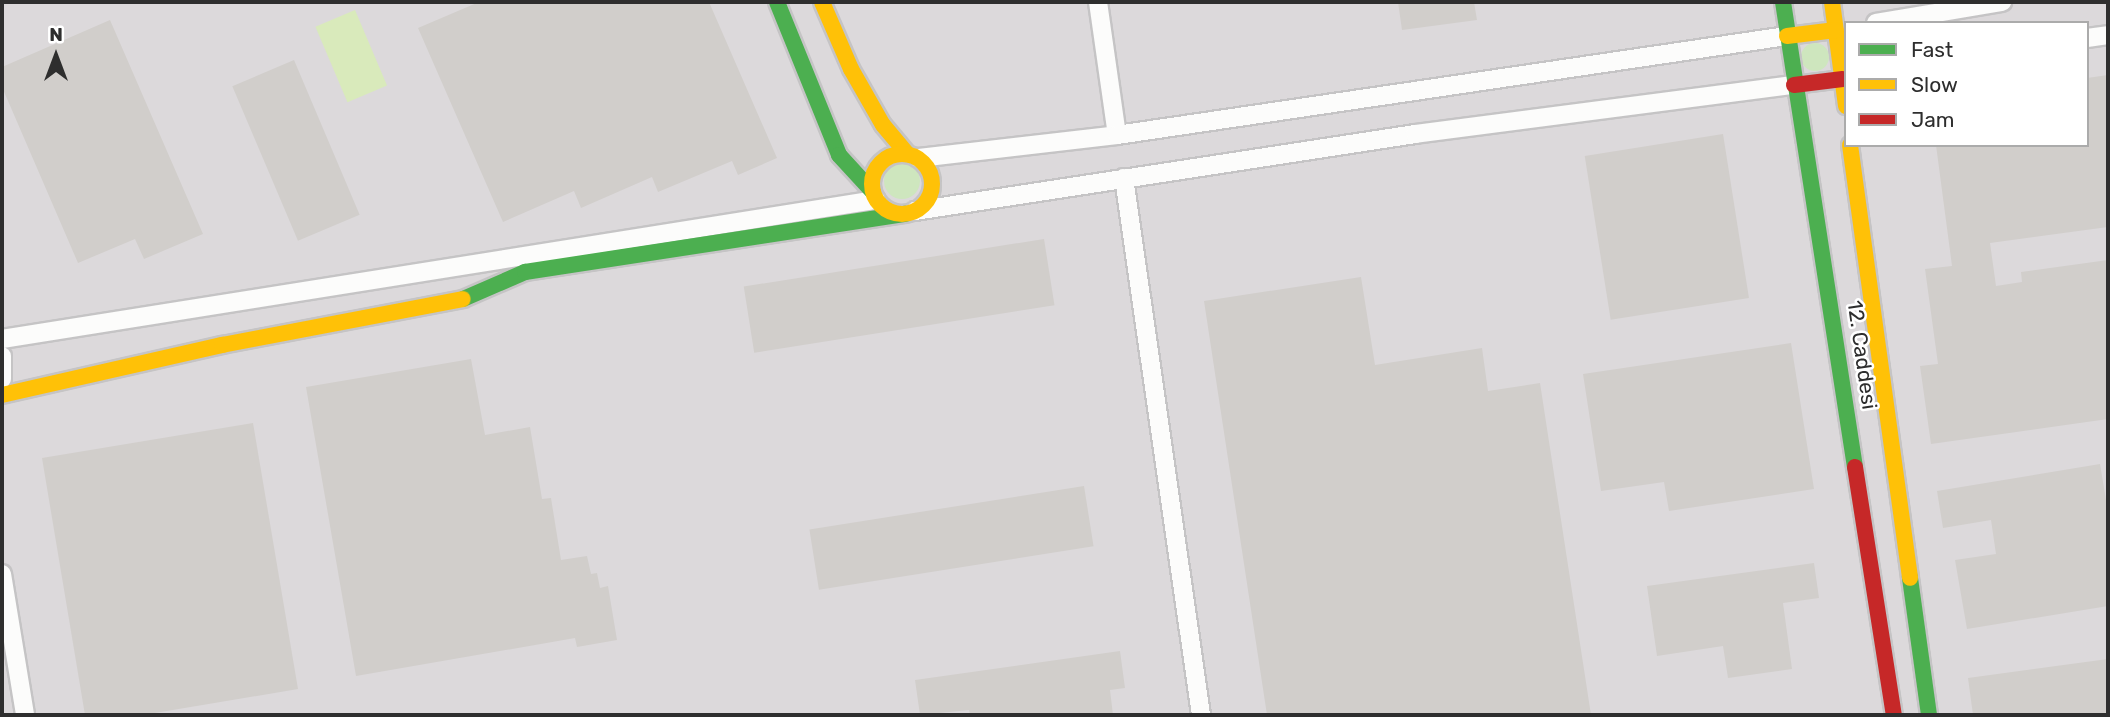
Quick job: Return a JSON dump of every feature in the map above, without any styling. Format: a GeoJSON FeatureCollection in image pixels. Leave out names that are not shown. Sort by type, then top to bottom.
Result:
{"type":"FeatureCollection","features":[{"type":"Feature","properties":{"kind":"street"},"geometry":{"type":"LineString","coordinates":[[776,2],[839,155],[889,211],[910,212],[928,200],[933,184],[928,167],[913,156],[883,125],[851,69],[822,2]]}},
{"type":"Feature","properties":{"kind":"street"},"geometry":{"type":"LineString","coordinates":[[1098,2],[1117,135]]}},
{"type":"Feature","properties":{"kind":"street","name":"12. Caddesi"},"geometry":{"type":"LineString","coordinates":[[1783,2],[1794,85],[1829,278],[1894,715]]}},
{"type":"Feature","properties":{"kind":"street"},"geometry":{"type":"LineString","coordinates":[[2,395],[222,345],[459,301],[525,272],[1415,134],[1844,78],[1841,29],[1832,2]]}},
{"type":"Feature","properties":{"kind":"street"},"geometry":{"type":"LineString","coordinates":[[1888,21],[2002,2]]}},
{"type":"Feature","properties":{"kind":"street"},"geometry":{"type":"LineString","coordinates":[[874,196],[876,167],[890,156],[913,156],[1117,135],[1841,29]]}},
{"type":"Feature","properties":{"kind":"street"},"geometry":{"type":"LineString","coordinates":[[2089,38],[2108,35]]}},
{"type":"Feature","properties":{"kind":"street","name":"12. Caddesi"},"geometry":{"type":"LineString","coordinates":[[1850,147],[1929,715]]}},
{"type":"Feature","properties":{"kind":"street"},"geometry":{"type":"LineString","coordinates":[[1124,178],[1201,715]]}},
{"type":"Feature","properties":{"kind":"street"},"geometry":{"type":"LineString","coordinates":[[2,339],[874,196]]}},
{"type":"Feature","properties":{"kind":"street"},"geometry":{"type":"LineString","coordinates":[[2,356],[2,379]]}},
{"type":"Feature","properties":{"kind":"street"},"geometry":{"type":"LineString","coordinates":[[2,574],[25,715]]}},
{"type":"Feature","properties":{"kind":"shaded area"},"geometry":{"type":"Polygon","coordinates":[[[2,2],[2108,2],[2108,715],[2,715],[2,2]]]}},
{"type":"Feature","properties":{"kind":"green space"},"geometry":{"type":"Polygon","coordinates":[[[355,10],[387,85],[347,102],[315,27],[355,10]]]}},
{"type":"Feature","properties":{"kind":"green space"},"geometry":{"type":"Polygon","coordinates":[[[1815,43],[1825,47],[1829,57],[1825,67],[1815,71],[1805,67],[1801,57],[1805,47],[1815,43]]]}},
{"type":"Feature","properties":{"kind":"green space"},"geometry":{"type":"Polygon","coordinates":[[[902,163],[915,168],[920,181],[915,194],[902,199],[889,194],[884,181],[889,168],[902,163]]]}},
{"type":"Feature","properties":{"kind":"building"},"geometry":{"type":"Polygon","coordinates":[[[479,2],[709,2],[777,158],[738,175],[732,161],[658,192],[652,177],[581,208],[574,191],[503,222],[418,28],[479,2]]]}},
{"type":"Feature","properties":{"kind":"building"},"geometry":{"type":"Polygon","coordinates":[[[1398,2],[1474,2],[1477,20],[1402,30],[1398,2]]]}},
{"type":"Feature","properties":{"kind":"building"},"geometry":{"type":"Polygon","coordinates":[[[110,20],[203,234],[144,259],[135,239],[78,263],[2,87],[2,67],[110,20]]]}},
{"type":"Feature","properties":{"kind":"building"},"geometry":{"type":"Polygon","coordinates":[[[294,60],[360,215],[298,241],[232,86],[294,60]]]}},
{"type":"Feature","properties":{"kind":"building"},"geometry":{"type":"Polygon","coordinates":[[[2108,75],[2108,227],[1990,243],[1996,286],[2022,282],[2021,272],[2108,260],[2108,419],[1931,444],[1920,366],[1938,364],[1925,269],[1952,266],[1936,147],[2089,147],[2089,78],[2108,75]]]}},
{"type":"Feature","properties":{"kind":"building"},"geometry":{"type":"Polygon","coordinates":[[[1723,134],[1749,298],[1611,320],[1585,156],[1723,134]]]}},
{"type":"Feature","properties":{"kind":"building"},"geometry":{"type":"Polygon","coordinates":[[[1044,239],[1054,305],[754,353],[744,287],[1044,239]]]}},
{"type":"Feature","properties":{"kind":"building"},"geometry":{"type":"Polygon","coordinates":[[[1361,277],[1375,365],[1482,348],[1488,391],[1540,383],[1591,715],[1267,715],[1204,301],[1361,277]]]}},
{"type":"Feature","properties":{"kind":"building"},"geometry":{"type":"Polygon","coordinates":[[[1791,343],[1814,489],[1669,511],[1664,482],[1601,491],[1583,374],[1791,343]]]}},
{"type":"Feature","properties":{"kind":"building"},"geometry":{"type":"Polygon","coordinates":[[[471,359],[485,435],[530,427],[542,499],[551,498],[561,560],[587,556],[591,574],[597,573],[600,588],[608,586],[617,640],[577,647],[575,638],[356,676],[306,387],[471,359]]]}},
{"type":"Feature","properties":{"kind":"building"},"geometry":{"type":"Polygon","coordinates":[[[253,423],[298,689],[143,715],[85,715],[42,458],[253,423]]]}},
{"type":"Feature","properties":{"kind":"building"},"geometry":{"type":"Polygon","coordinates":[[[2100,464],[2108,512],[2108,606],[1967,629],[1955,560],[1996,554],[1991,520],[1943,528],[1937,491],[2100,464]]]}},
{"type":"Feature","properties":{"kind":"building"},"geometry":{"type":"Polygon","coordinates":[[[1084,486],[1094,546],[819,590],[809,529],[1084,486]]]}},
{"type":"Feature","properties":{"kind":"building"},"geometry":{"type":"Polygon","coordinates":[[[1814,563],[1819,598],[1783,603],[1792,669],[1728,678],[1723,646],[1657,656],[1647,586],[1814,563]]]}},
{"type":"Feature","properties":{"kind":"building"},"geometry":{"type":"Polygon","coordinates":[[[1120,651],[1125,688],[1110,690],[1113,715],[970,715],[969,710],[920,715],[915,680],[1120,651]]]}},
{"type":"Feature","properties":{"kind":"building"},"geometry":{"type":"Polygon","coordinates":[[[2108,659],[2108,715],[1973,715],[1968,678],[2108,659]]]}},
{"type":"Feature","properties":{"kind":"traffic: fast"},"geometry":{"type":"LineString","coordinates":[[777,2],[839,155],[873,192]]}},
{"type":"Feature","properties":{"kind":"traffic: fast"},"geometry":{"type":"LineString","coordinates":[[1783,2],[1855,467]]}},
{"type":"Feature","properties":{"kind":"traffic: fast"},"geometry":{"type":"LineString","coordinates":[[463,299],[525,272],[906,214]]}},
{"type":"Feature","properties":{"kind":"traffic: fast"},"geometry":{"type":"LineString","coordinates":[[1910,578],[1929,715]]}},
{"type":"Feature","properties":{"kind":"traffic: slow"},"geometry":{"type":"LineString","coordinates":[[822,2],[851,69],[883,125],[907,154]]}},
{"type":"Feature","properties":{"kind":"traffic: slow"},"geometry":{"type":"LineString","coordinates":[[1832,2],[1844,91]]}},
{"type":"Feature","properties":{"kind":"traffic: slow"},"geometry":{"type":"LineString","coordinates":[[1787,36],[1836,30]]}},
{"type":"Feature","properties":{"kind":"traffic: slow"},"geometry":{"type":"LineString","coordinates":[[1850,147],[1910,578]]}},
{"type":"Feature","properties":{"kind":"traffic: slow"},"geometry":{"type":"LineString","coordinates":[[896,154],[908,154],[927,167],[932,184],[930,196],[919,209],[908,214],[896,214],[877,201],[872,190],[872,178],[885,159],[896,154]]}},
{"type":"Feature","properties":{"kind":"traffic: slow"},"geometry":{"type":"LineString","coordinates":[[2,395],[222,345],[463,299]]}},
{"type":"Feature","properties":{"kind":"traffic: jam"},"geometry":{"type":"LineString","coordinates":[[1794,85],[1843,79]]}},
{"type":"Feature","properties":{"kind":"traffic: jam"},"geometry":{"type":"LineString","coordinates":[[1855,467],[1894,715]]}}]}
